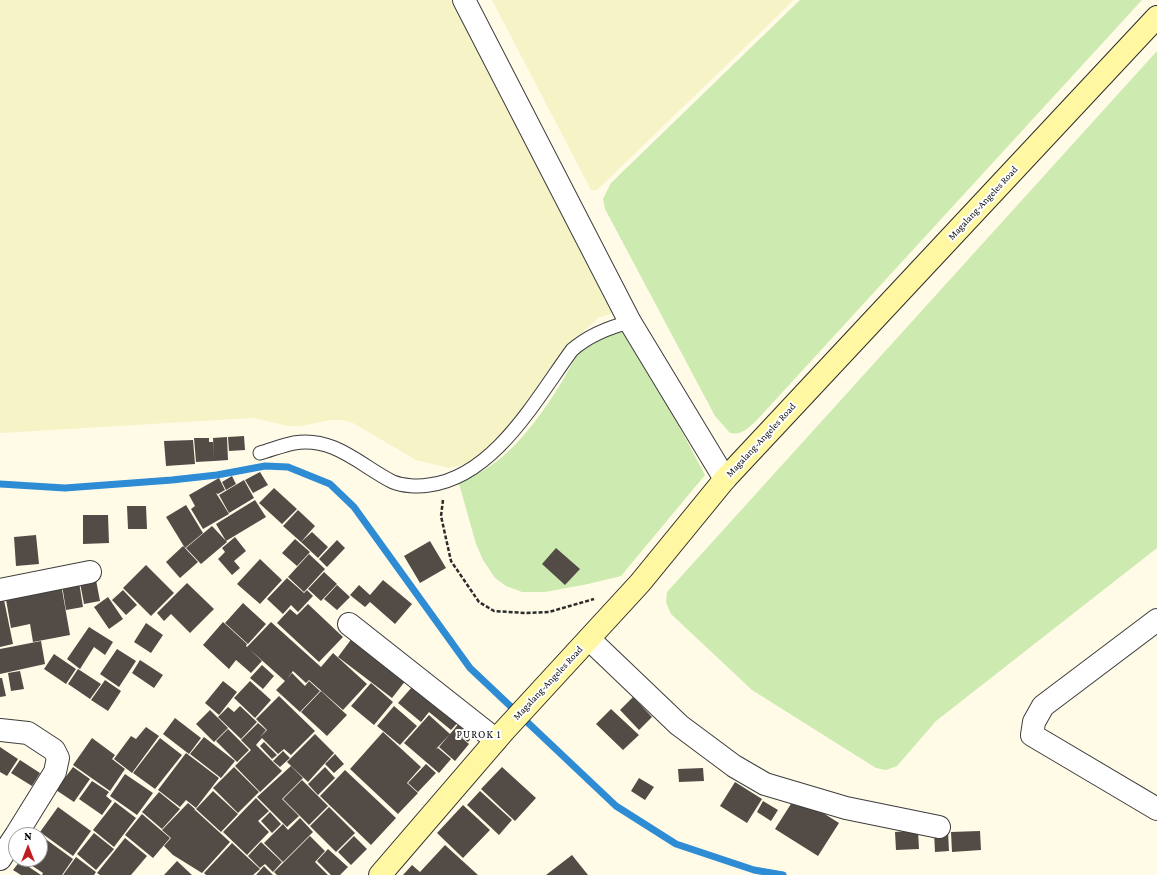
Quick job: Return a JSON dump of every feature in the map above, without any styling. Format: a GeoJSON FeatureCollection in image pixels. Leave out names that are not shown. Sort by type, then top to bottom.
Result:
{"type":"FeatureCollection","features":[{"type":"Feature","properties":{"kind":"main road","name":"Magalang-Angeles Road"},"geometry":{"type":"LineString","coordinates":[[380,875],[499,736],[640,583],[725,479],[1157,17]]}},
{"type":"Feature","properties":{"kind":"street"},"geometry":{"type":"LineString","coordinates":[[464,0],[630,322],[725,479]]}},
{"type":"Feature","properties":{"kind":"street"},"geometry":{"type":"LineString","coordinates":[[0,590],[90,572]]}},
{"type":"Feature","properties":{"kind":"street"},"geometry":{"type":"LineString","coordinates":[[1157,620],[1043,706],[1034,722],[1032,735],[1157,809]]}},
{"type":"Feature","properties":{"kind":"street"},"geometry":{"type":"LineString","coordinates":[[349,624],[499,736]]}},
{"type":"Feature","properties":{"kind":"street"},"geometry":{"type":"LineString","coordinates":[[589,639],[679,725],[734,766],[765,784],[846,808],[939,827]]}},
{"type":"Feature","properties":{"kind":"street"},"geometry":{"type":"LineString","coordinates":[[0,730],[28,733],[54,750],[58,758],[55,772],[21,827]]}},
{"type":"Feature","properties":{"kind":"street"},"geometry":{"type":"LineString","coordinates":[[0,859],[8,847]]}},
{"type":"Feature","properties":{"kind":"lane"},"geometry":{"type":"LineString","coordinates":[[260,453],[296,443],[312,442],[340,449],[395,482],[419,487],[445,483],[464,474],[484,461],[508,437],[572,350],[582,342],[616,326],[630,322]]}},
{"type":"Feature","properties":{"kind":"path"},"geometry":{"type":"LineString","coordinates":[[445,483],[441,516],[451,561],[480,602],[494,611],[524,613],[549,612],[599,597]]}},
{"type":"Feature","properties":{"kind":"shaded area"},"geometry":{"type":"Polygon","coordinates":[[[0,0],[451,0],[615,312],[598,318],[569,345],[525,410],[482,456],[467,464],[449,468],[416,460],[353,423],[342,420],[331,420],[301,426],[288,426],[253,418],[0,433],[0,0]]]}},
{"type":"Feature","properties":{"kind":"shaded area"},"geometry":{"type":"Polygon","coordinates":[[[492,0],[794,0],[597,190],[591,190],[492,0]]]}},
{"type":"Feature","properties":{"kind":"green space"},"geometry":{"type":"Polygon","coordinates":[[[800,0],[1142,0],[756,421],[741,432],[730,433],[715,416],[605,209],[603,199],[611,183],[800,0]]]}},
{"type":"Feature","properties":{"kind":"green space"},"geometry":{"type":"Polygon","coordinates":[[[1157,51],[1157,548],[936,721],[897,766],[886,770],[876,768],[752,690],[671,614],[666,602],[667,592],[1157,51]]]}},
{"type":"Feature","properties":{"kind":"green space"},"geometry":{"type":"Polygon","coordinates":[[[621,330],[629,332],[705,475],[621,576],[545,592],[522,592],[506,586],[495,578],[483,560],[476,544],[458,480],[475,475],[490,466],[519,440],[544,410],[576,356],[583,347],[595,340],[621,330]]]}},
{"type":"Feature","properties":{"kind":"building"},"geometry":{"type":"Polygon","coordinates":[[[244,436],[245,450],[229,451],[228,437],[244,436]]]}},
{"type":"Feature","properties":{"kind":"building"},"geometry":{"type":"Polygon","coordinates":[[[227,437],[228,460],[214,461],[213,438],[227,437]]]}},
{"type":"Feature","properties":{"kind":"building"},"geometry":{"type":"Polygon","coordinates":[[[194,438],[209,438],[209,442],[213,442],[214,461],[196,462],[194,438]]]}},
{"type":"Feature","properties":{"kind":"building"},"geometry":{"type":"Polygon","coordinates":[[[193,440],[195,464],[166,466],[164,441],[193,440]]]}},
{"type":"Feature","properties":{"kind":"building"},"geometry":{"type":"Polygon","coordinates":[[[260,472],[268,485],[253,493],[245,480],[260,472]]]}},
{"type":"Feature","properties":{"kind":"building"},"geometry":{"type":"Polygon","coordinates":[[[232,476],[236,484],[226,490],[222,482],[232,476]]]}},
{"type":"Feature","properties":{"kind":"building"},"geometry":{"type":"Polygon","coordinates":[[[219,478],[225,490],[218,494],[216,493],[229,514],[203,529],[191,509],[195,506],[189,495],[219,478]]]}},
{"type":"Feature","properties":{"kind":"building"},"geometry":{"type":"Polygon","coordinates":[[[244,480],[254,498],[229,513],[219,495],[244,480]]]}},
{"type":"Feature","properties":{"kind":"building"},"geometry":{"type":"Polygon","coordinates":[[[274,488],[297,509],[282,524],[259,503],[274,488]]]}},
{"type":"Feature","properties":{"kind":"building"},"geometry":{"type":"Polygon","coordinates":[[[255,500],[266,517],[226,541],[216,524],[255,500]]]}},
{"type":"Feature","properties":{"kind":"building"},"geometry":{"type":"Polygon","coordinates":[[[186,505],[203,533],[185,548],[166,517],[186,505]]]}},
{"type":"Feature","properties":{"kind":"building"},"geometry":{"type":"Polygon","coordinates":[[[127,506],[146,506],[147,529],[128,529],[127,506]]]}},
{"type":"Feature","properties":{"kind":"building"},"geometry":{"type":"Polygon","coordinates":[[[298,510],[315,526],[301,542],[283,526],[298,510]]]}},
{"type":"Feature","properties":{"kind":"building"},"geometry":{"type":"Polygon","coordinates":[[[83,515],[108,515],[109,543],[83,544],[83,515]]]}},
{"type":"Feature","properties":{"kind":"building"},"geometry":{"type":"Polygon","coordinates":[[[212,526],[227,542],[201,564],[186,548],[212,526]]]}},
{"type":"Feature","properties":{"kind":"building"},"geometry":{"type":"Polygon","coordinates":[[[312,532],[328,547],[318,558],[301,542],[312,532]]]}},
{"type":"Feature","properties":{"kind":"building"},"geometry":{"type":"Polygon","coordinates":[[[36,535],[39,564],[16,566],[14,537],[36,535]]]}},
{"type":"Feature","properties":{"kind":"building"},"geometry":{"type":"Polygon","coordinates":[[[235,537],[246,551],[234,561],[240,568],[232,575],[218,559],[225,552],[222,548],[235,537]]]}},
{"type":"Feature","properties":{"kind":"building"},"geometry":{"type":"Polygon","coordinates":[[[295,539],[310,552],[297,566],[282,553],[295,539]]]}},
{"type":"Feature","properties":{"kind":"building"},"geometry":{"type":"Polygon","coordinates":[[[337,540],[345,548],[327,567],[319,559],[337,540]]]}},
{"type":"Feature","properties":{"kind":"building"},"geometry":{"type":"Polygon","coordinates":[[[430,541],[446,568],[420,583],[404,556],[430,541]]]}},
{"type":"Feature","properties":{"kind":"building"},"geometry":{"type":"Polygon","coordinates":[[[183,546],[198,562],[180,578],[166,562],[183,546]]]}},
{"type":"Feature","properties":{"kind":"building"},"geometry":{"type":"Polygon","coordinates":[[[556,548],[580,569],[565,585],[542,564],[556,548]]]}},
{"type":"Feature","properties":{"kind":"building"},"geometry":{"type":"Polygon","coordinates":[[[309,554],[325,569],[304,592],[288,577],[309,554]]]}},
{"type":"Feature","properties":{"kind":"building"},"geometry":{"type":"Polygon","coordinates":[[[260,559],[282,580],[260,604],[237,584],[260,559]]]}},
{"type":"Feature","properties":{"kind":"building"},"geometry":{"type":"Polygon","coordinates":[[[146,565],[174,593],[151,616],[123,588],[146,565]]]}},
{"type":"Feature","properties":{"kind":"building"},"geometry":{"type":"Polygon","coordinates":[[[324,572],[337,584],[321,601],[308,589],[324,572]]]}},
{"type":"Feature","properties":{"kind":"building"},"geometry":{"type":"Polygon","coordinates":[[[287,578],[304,593],[307,590],[313,596],[298,612],[291,605],[283,614],[267,599],[287,578]]]}},
{"type":"Feature","properties":{"kind":"building"},"geometry":{"type":"Polygon","coordinates":[[[96,580],[100,601],[84,604],[80,583],[96,580]]]}},
{"type":"Feature","properties":{"kind":"building"},"geometry":{"type":"Polygon","coordinates":[[[383,580],[412,604],[395,624],[370,602],[365,607],[350,595],[359,585],[370,595],[383,580]]]}},
{"type":"Feature","properties":{"kind":"building"},"geometry":{"type":"Polygon","coordinates":[[[79,582],[83,607],[66,610],[62,585],[79,582]]]}},
{"type":"Feature","properties":{"kind":"building"},"geometry":{"type":"Polygon","coordinates":[[[187,583],[214,609],[190,633],[171,614],[164,621],[157,613],[187,583]]]}},
{"type":"Feature","properties":{"kind":"building"},"geometry":{"type":"Polygon","coordinates":[[[61,584],[70,635],[33,642],[30,624],[11,628],[5,594],[61,584]]]}},
{"type":"Feature","properties":{"kind":"building"},"geometry":{"type":"Polygon","coordinates":[[[337,585],[350,597],[337,610],[324,599],[337,585]]]}},
{"type":"Feature","properties":{"kind":"building"},"geometry":{"type":"Polygon","coordinates":[[[123,590],[137,605],[126,615],[112,600],[123,590]]]}},
{"type":"Feature","properties":{"kind":"building"},"geometry":{"type":"Polygon","coordinates":[[[0,595],[3,595],[13,644],[0,647],[0,595]]]}},
{"type":"Feature","properties":{"kind":"building"},"geometry":{"type":"Polygon","coordinates":[[[108,597],[123,619],[109,629],[94,607],[108,597]]]}},
{"type":"Feature","properties":{"kind":"building"},"geometry":{"type":"Polygon","coordinates":[[[243,603],[266,624],[248,644],[225,623],[243,603]]]}},
{"type":"Feature","properties":{"kind":"building"},"geometry":{"type":"Polygon","coordinates":[[[308,604],[343,637],[319,662],[277,623],[290,609],[297,615],[308,604]]]}},
{"type":"Feature","properties":{"kind":"building"},"geometry":{"type":"Polygon","coordinates":[[[223,622],[247,644],[246,646],[262,661],[251,673],[236,660],[229,669],[203,645],[223,622]]]}},
{"type":"Feature","properties":{"kind":"building"},"geometry":{"type":"Polygon","coordinates":[[[271,622],[321,667],[333,653],[367,684],[343,710],[309,680],[306,683],[293,671],[287,679],[292,673],[305,686],[309,681],[320,691],[300,712],[276,690],[285,681],[247,647],[271,622]]]}},
{"type":"Feature","properties":{"kind":"building"},"geometry":{"type":"Polygon","coordinates":[[[146,623],[163,635],[151,653],[134,642],[146,623]]]}},
{"type":"Feature","properties":{"kind":"building"},"geometry":{"type":"Polygon","coordinates":[[[89,627],[113,642],[105,655],[94,647],[80,669],[67,659],[89,627]]]}},
{"type":"Feature","properties":{"kind":"building"},"geometry":{"type":"Polygon","coordinates":[[[356,633],[410,675],[392,698],[338,657],[356,633]]]}},
{"type":"Feature","properties":{"kind":"building"},"geometry":{"type":"Polygon","coordinates":[[[41,641],[45,664],[0,674],[0,649],[41,641]]]}},
{"type":"Feature","properties":{"kind":"building"},"geometry":{"type":"Polygon","coordinates":[[[117,649],[136,661],[119,687],[100,674],[117,649]]]}},
{"type":"Feature","properties":{"kind":"building"},"geometry":{"type":"Polygon","coordinates":[[[54,654],[76,669],[66,684],[44,669],[54,654]]]}},
{"type":"Feature","properties":{"kind":"building"},"geometry":{"type":"Polygon","coordinates":[[[140,660],[163,675],[154,688],[132,673],[140,660]]]}},
{"type":"Feature","properties":{"kind":"building"},"geometry":{"type":"Polygon","coordinates":[[[262,665],[274,676],[263,689],[250,678],[262,665]]]}},
{"type":"Feature","properties":{"kind":"building"},"geometry":{"type":"Polygon","coordinates":[[[78,669],[101,684],[90,699],[68,684],[78,669]]]}},
{"type":"Feature","properties":{"kind":"building"},"geometry":{"type":"Polygon","coordinates":[[[20,671],[24,689],[11,691],[8,673],[20,671]]]}},
{"type":"Feature","properties":{"kind":"building"},"geometry":{"type":"Polygon","coordinates":[[[0,678],[2,678],[6,696],[0,697],[0,678]]]}},
{"type":"Feature","properties":{"kind":"building"},"geometry":{"type":"Polygon","coordinates":[[[105,680],[121,691],[108,711],[91,700],[105,680]]]}},
{"type":"Feature","properties":{"kind":"building"},"geometry":{"type":"Polygon","coordinates":[[[223,681],[237,692],[219,715],[205,703],[223,681]]]}},
{"type":"Feature","properties":{"kind":"building"},"geometry":{"type":"Polygon","coordinates":[[[250,681],[271,700],[255,718],[234,698],[250,681]]]}},
{"type":"Feature","properties":{"kind":"building"},"geometry":{"type":"Polygon","coordinates":[[[371,683],[393,702],[374,725],[351,706],[371,683]]]}},
{"type":"Feature","properties":{"kind":"building"},"geometry":{"type":"Polygon","coordinates":[[[412,687],[460,720],[451,730],[429,712],[421,722],[398,703],[412,687]]]}},
{"type":"Feature","properties":{"kind":"building"},"geometry":{"type":"Polygon","coordinates":[[[321,691],[347,715],[327,736],[301,712],[321,691]]]}},
{"type":"Feature","properties":{"kind":"building"},"geometry":{"type":"Polygon","coordinates":[[[279,696],[315,731],[291,755],[284,749],[278,754],[262,738],[256,745],[282,771],[260,792],[235,766],[251,750],[241,740],[258,723],[266,730],[260,737],[267,730],[256,719],[279,696]]]}},
{"type":"Feature","properties":{"kind":"building"},"geometry":{"type":"Polygon","coordinates":[[[633,697],[652,717],[639,730],[620,710],[633,697]]]}},
{"type":"Feature","properties":{"kind":"building"},"geometry":{"type":"Polygon","coordinates":[[[240,706],[257,722],[241,739],[218,717],[228,707],[234,712],[240,706]]]}},
{"type":"Feature","properties":{"kind":"building"},"geometry":{"type":"Polygon","coordinates":[[[394,706],[417,726],[400,745],[377,726],[394,706]]]}},
{"type":"Feature","properties":{"kind":"building"},"geometry":{"type":"Polygon","coordinates":[[[611,709],[639,735],[623,750],[596,724],[611,709]]]}},
{"type":"Feature","properties":{"kind":"building"},"geometry":{"type":"Polygon","coordinates":[[[210,710],[228,728],[214,742],[196,724],[210,710]]]}},
{"type":"Feature","properties":{"kind":"building"},"geometry":{"type":"Polygon","coordinates":[[[429,715],[450,734],[436,749],[438,748],[451,759],[439,773],[404,743],[429,715]]]}},
{"type":"Feature","properties":{"kind":"building"},"geometry":{"type":"Polygon","coordinates":[[[175,718],[201,738],[189,754],[163,734],[175,718]]]}},
{"type":"Feature","properties":{"kind":"building"},"geometry":{"type":"Polygon","coordinates":[[[461,721],[476,733],[468,742],[456,733],[469,744],[455,761],[439,747],[461,721]]]}},
{"type":"Feature","properties":{"kind":"building"},"geometry":{"type":"Polygon","coordinates":[[[146,727],[159,736],[132,773],[114,759],[131,736],[136,739],[146,727]]]}},
{"type":"Feature","properties":{"kind":"building"},"geometry":{"type":"Polygon","coordinates":[[[228,729],[249,750],[237,762],[216,741],[228,729]]]}},
{"type":"Feature","properties":{"kind":"building"},"geometry":{"type":"Polygon","coordinates":[[[383,732],[421,767],[407,783],[418,793],[398,814],[350,769],[383,732]]]}},
{"type":"Feature","properties":{"kind":"building"},"geometry":{"type":"Polygon","coordinates":[[[315,734],[334,753],[308,782],[287,762],[315,734]]]}},
{"type":"Feature","properties":{"kind":"building"},"geometry":{"type":"Polygon","coordinates":[[[204,737],[235,761],[221,778],[190,754],[204,737]]]}},
{"type":"Feature","properties":{"kind":"building"},"geometry":{"type":"Polygon","coordinates":[[[92,738],[115,755],[112,759],[125,769],[110,791],[73,765],[92,738]]]}},
{"type":"Feature","properties":{"kind":"building"},"geometry":{"type":"Polygon","coordinates":[[[160,738],[182,755],[155,789],[133,773],[160,738]]]}},
{"type":"Feature","properties":{"kind":"building"},"geometry":{"type":"Polygon","coordinates":[[[264,742],[277,755],[272,759],[260,746],[264,742]]]}},
{"type":"Feature","properties":{"kind":"building"},"geometry":{"type":"Polygon","coordinates":[[[0,747],[18,759],[7,776],[0,772],[0,747]]]}},
{"type":"Feature","properties":{"kind":"building"},"geometry":{"type":"Polygon","coordinates":[[[283,751],[290,758],[280,767],[273,761],[283,751]]]}},
{"type":"Feature","properties":{"kind":"building"},"geometry":{"type":"Polygon","coordinates":[[[186,753],[219,778],[196,808],[186,800],[180,807],[158,790],[186,753]]]}},
{"type":"Feature","properties":{"kind":"building"},"geometry":{"type":"Polygon","coordinates":[[[335,754],[344,764],[334,773],[325,764],[335,754]]]}},
{"type":"Feature","properties":{"kind":"building"},"geometry":{"type":"Polygon","coordinates":[[[20,760],[40,773],[32,786],[11,773],[20,760]]]}},
{"type":"Feature","properties":{"kind":"building"},"geometry":{"type":"Polygon","coordinates":[[[426,764],[436,773],[418,792],[408,783],[426,764]]]}},
{"type":"Feature","properties":{"kind":"building"},"geometry":{"type":"Polygon","coordinates":[[[291,766],[303,778],[282,799],[299,816],[287,827],[257,797],[291,766]]]}},
{"type":"Feature","properties":{"kind":"building"},"geometry":{"type":"Polygon","coordinates":[[[73,767],[90,779],[74,802],[56,790],[73,767]]]}},
{"type":"Feature","properties":{"kind":"building"},"geometry":{"type":"Polygon","coordinates":[[[234,767],[259,792],[238,813],[213,788],[234,767]]]}},
{"type":"Feature","properties":{"kind":"building"},"geometry":{"type":"Polygon","coordinates":[[[325,767],[335,778],[318,795],[308,784],[325,767]]]}},
{"type":"Feature","properties":{"kind":"building"},"geometry":{"type":"Polygon","coordinates":[[[502,767],[536,798],[515,821],[481,789],[502,767]]]}},
{"type":"Feature","properties":{"kind":"building"},"geometry":{"type":"Polygon","coordinates":[[[703,768],[704,781],[679,782],[678,769],[703,768]]]}},
{"type":"Feature","properties":{"kind":"building"},"geometry":{"type":"Polygon","coordinates":[[[345,770],[396,818],[371,845],[320,796],[345,770]]]}},
{"type":"Feature","properties":{"kind":"building"},"geometry":{"type":"Polygon","coordinates":[[[125,774],[153,793],[137,815],[110,796],[125,774]]]}},
{"type":"Feature","properties":{"kind":"building"},"geometry":{"type":"Polygon","coordinates":[[[639,778],[654,787],[645,800],[631,791],[639,778]]]}},
{"type":"Feature","properties":{"kind":"building"},"geometry":{"type":"Polygon","coordinates":[[[302,780],[328,806],[309,825],[283,799],[302,780]]]}},
{"type":"Feature","properties":{"kind":"building"},"geometry":{"type":"Polygon","coordinates":[[[92,781],[109,792],[106,796],[112,801],[102,815],[79,799],[92,781]]]}},
{"type":"Feature","properties":{"kind":"building"},"geometry":{"type":"Polygon","coordinates":[[[735,782],[762,799],[747,823],[720,806],[735,782]]]}},
{"type":"Feature","properties":{"kind":"building"},"geometry":{"type":"Polygon","coordinates":[[[213,791],[238,814],[221,832],[196,809],[213,791]]]}},
{"type":"Feature","properties":{"kind":"building"},"geometry":{"type":"Polygon","coordinates":[[[480,791],[512,820],[499,835],[467,805],[480,791]]]}},
{"type":"Feature","properties":{"kind":"building"},"geometry":{"type":"Polygon","coordinates":[[[159,792],[180,809],[162,829],[142,812],[159,792]]]}},
{"type":"Feature","properties":{"kind":"building"},"geometry":{"type":"Polygon","coordinates":[[[796,796],[839,823],[818,856],[775,829],[796,796]]]}},
{"type":"Feature","properties":{"kind":"building"},"geometry":{"type":"Polygon","coordinates":[[[256,798],[269,811],[258,821],[269,832],[247,855],[223,832],[256,798]]]}},
{"type":"Feature","properties":{"kind":"building"},"geometry":{"type":"Polygon","coordinates":[[[763,801],[778,810],[771,821],[757,812],[763,801]]]}},
{"type":"Feature","properties":{"kind":"building"},"geometry":{"type":"Polygon","coordinates":[[[115,802],[136,818],[114,847],[93,830],[115,802]]]}},
{"type":"Feature","properties":{"kind":"building"},"geometry":{"type":"Polygon","coordinates":[[[188,803],[195,809],[194,811],[195,810],[230,842],[202,873],[173,855],[164,846],[171,838],[162,830],[188,803]]]}},
{"type":"Feature","properties":{"kind":"building"},"geometry":{"type":"Polygon","coordinates":[[[463,805],[490,830],[463,858],[437,833],[463,805]]]}},
{"type":"Feature","properties":{"kind":"building"},"geometry":{"type":"Polygon","coordinates":[[[58,807],[91,831],[73,856],[48,838],[48,827],[44,827],[58,807]]]}},
{"type":"Feature","properties":{"kind":"building"},"geometry":{"type":"Polygon","coordinates":[[[329,807],[355,833],[336,852],[310,826],[329,807]]]}},
{"type":"Feature","properties":{"kind":"building"},"geometry":{"type":"Polygon","coordinates":[[[270,812],[281,824],[272,833],[261,821],[270,812]]]}},
{"type":"Feature","properties":{"kind":"building"},"geometry":{"type":"Polygon","coordinates":[[[142,814],[170,838],[153,858],[125,835],[142,814]]]}},
{"type":"Feature","properties":{"kind":"building"},"geometry":{"type":"Polygon","coordinates":[[[300,818],[313,832],[283,862],[264,843],[283,824],[288,830],[300,818]]]}},
{"type":"Feature","properties":{"kind":"building"},"geometry":{"type":"Polygon","coordinates":[[[918,830],[919,849],[896,850],[895,832],[918,830]]]}},
{"type":"Feature","properties":{"kind":"building"},"geometry":{"type":"Polygon","coordinates":[[[948,831],[949,851],[935,852],[934,832],[948,831]]]}},
{"type":"Feature","properties":{"kind":"building"},"geometry":{"type":"Polygon","coordinates":[[[980,831],[981,850],[952,852],[951,832],[980,831]]]}},
{"type":"Feature","properties":{"kind":"building"},"geometry":{"type":"Polygon","coordinates":[[[94,833],[114,849],[96,870],[77,854],[94,833]]]}},
{"type":"Feature","properties":{"kind":"building"},"geometry":{"type":"Polygon","coordinates":[[[310,836],[325,851],[315,862],[328,875],[277,875],[274,872],[310,836]]]}},
{"type":"Feature","properties":{"kind":"building"},"geometry":{"type":"Polygon","coordinates":[[[354,836],[367,849],[351,865],[338,852],[354,836]]]}},
{"type":"Feature","properties":{"kind":"building"},"geometry":{"type":"Polygon","coordinates":[[[125,838],[147,856],[131,875],[100,875],[97,873],[125,838]]]}},
{"type":"Feature","properties":{"kind":"building"},"geometry":{"type":"Polygon","coordinates":[[[48,841],[73,859],[62,875],[42,875],[43,873],[34,867],[48,867],[48,841]]]}},
{"type":"Feature","properties":{"kind":"building"},"geometry":{"type":"Polygon","coordinates":[[[261,842],[282,862],[273,872],[265,864],[260,868],[248,856],[261,842]]]}},
{"type":"Feature","properties":{"kind":"building"},"geometry":{"type":"Polygon","coordinates":[[[232,843],[260,869],[253,875],[206,875],[204,873],[232,843]]]}},
{"type":"Feature","properties":{"kind":"building"},"geometry":{"type":"Polygon","coordinates":[[[445,845],[478,875],[403,875],[412,865],[420,872],[445,845]]]}},
{"type":"Feature","properties":{"kind":"building"},"geometry":{"type":"Polygon","coordinates":[[[328,849],[348,867],[340,875],[331,875],[317,861],[328,849]]]}},
{"type":"Feature","properties":{"kind":"building"},"geometry":{"type":"Polygon","coordinates":[[[572,855],[588,875],[546,875],[572,855]]]}},
{"type":"Feature","properties":{"kind":"building"},"geometry":{"type":"Polygon","coordinates":[[[76,857],[96,872],[94,875],[63,875],[76,857]]]}},
{"type":"Feature","properties":{"kind":"building"},"geometry":{"type":"Polygon","coordinates":[[[177,861],[192,875],[164,875],[177,861]]]}},
{"type":"Feature","properties":{"kind":"building"},"geometry":{"type":"Polygon","coordinates":[[[264,866],[273,875],[256,875],[264,866]]]}},
{"type":"Feature","properties":{"kind":"building"},"geometry":{"type":"Polygon","coordinates":[[[15,867],[29,867],[41,875],[21,875],[13,870],[15,867]]]}},
{"type":"Feature","properties":{"kind":"waterway"},"geometry":{"type":"LineString","coordinates":[[0,484],[65,488],[172,480],[217,475],[265,466],[288,467],[330,484],[354,507],[470,668],[616,806],[676,844],[754,870],[783,875]]}},
{"type":"Feature","properties":{"kind":"district","name":"PUROK 1"},"geometry":{"type":"Point","coordinates":[479,735]}}]}
